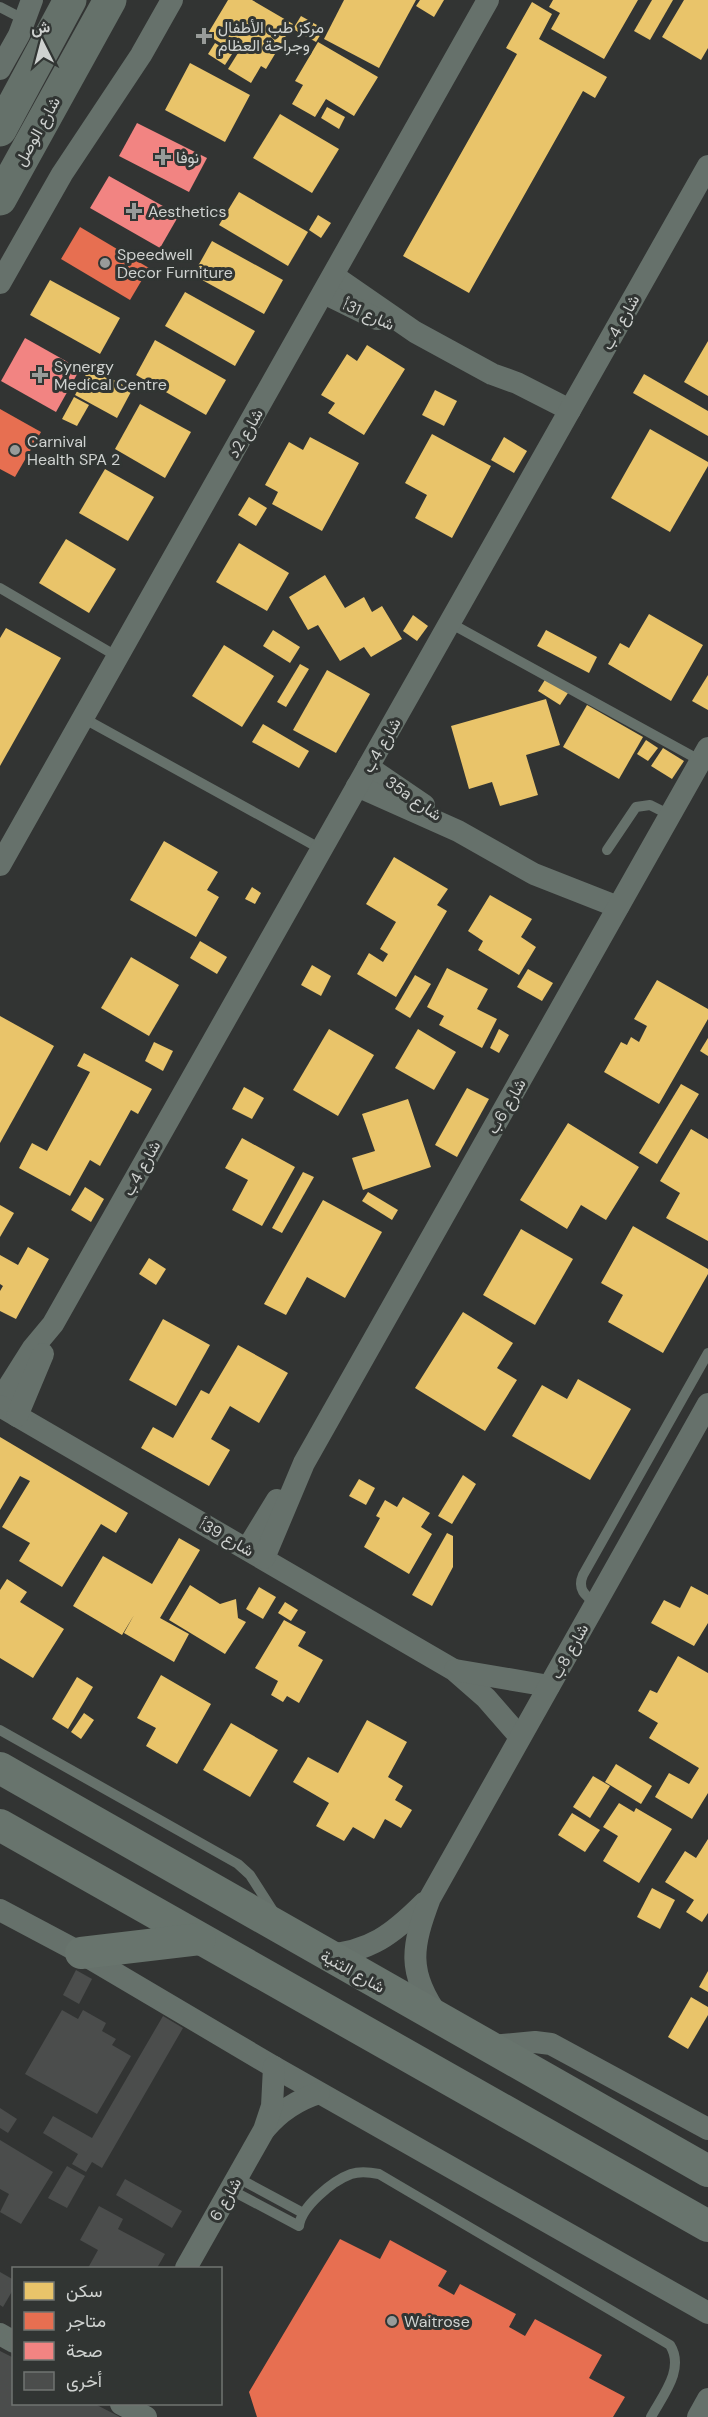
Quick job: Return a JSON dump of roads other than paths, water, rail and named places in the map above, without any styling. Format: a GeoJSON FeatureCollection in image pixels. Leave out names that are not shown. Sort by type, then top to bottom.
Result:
{"type":"FeatureCollection","features":[{"type":"Feature","properties":{"kind":"main road","name":"شارع الوصل"},"geometry":{"type":"LineString","coordinates":[[0,130],[69,0]]}},
{"type":"Feature","properties":{"kind":"main road","name":"شارع الوصل"},"geometry":{"type":"LineString","coordinates":[[0,199],[110,0]]}},
{"type":"Feature","properties":{"kind":"main road","name":"شارع الثنية"},"geometry":{"type":"LineString","coordinates":[[0,1768],[708,2171]]}},
{"type":"Feature","properties":{"kind":"main road"},"geometry":{"type":"LineString","coordinates":[[0,1825],[530,2123],[708,2226]]}},
{"type":"Feature","properties":{"kind":"main road"},"geometry":{"type":"LineString","coordinates":[[81,1953],[200,1939]]}},
{"type":"Feature","properties":{"kind":"main road"},"geometry":{"type":"LineString","coordinates":[[530,2123],[558,2124],[578,2130],[647,2168],[652,2168],[659,2163],[659,2143]]}},
{"type":"Feature","properties":{"kind":"street"},"geometry":{"type":"LineString","coordinates":[[0,283],[62,174],[141,55],[172,0]]}},
{"type":"Feature","properties":{"kind":"street","name":"شارع 2د"},"geometry":{"type":"LineString","coordinates":[[0,865],[488,0]]}},
{"type":"Feature","properties":{"kind":"street"},"geometry":{"type":"LineString","coordinates":[[0,69],[28,10]]}},
{"type":"Feature","properties":{"kind":"street","name":"شارع 4ب"},"geometry":{"type":"LineString","coordinates":[[8,1411],[53,1324],[708,166]]}},
{"type":"Feature","properties":{"kind":"street","name":"شارع 31أ"},"geometry":{"type":"LineString","coordinates":[[329,285],[492,374],[517,382],[566,418]]}},
{"type":"Feature","properties":{"kind":"street","name":"شارع 6ب"},"geometry":{"type":"LineString","coordinates":[[256,1554],[304,1463],[704,755]]}},
{"type":"Feature","properties":{"kind":"street","name":"35a شارع"},"geometry":{"type":"LineString","coordinates":[[363,776],[534,874],[561,895],[613,916]]}},
{"type":"Feature","properties":{"kind":"street","name":"شارع 4ب"},"geometry":{"type":"LineString","coordinates":[[0,1400],[33,1348],[53,1324]]}},
{"type":"Feature","properties":{"kind":"street","name":"شارع 8ب"},"geometry":{"type":"LineString","coordinates":[[440,2019],[429,2004],[416,1970],[414,1951],[417,1933],[430,1898],[708,1404]]}},
{"type":"Feature","properties":{"kind":"street","name":"شارع 39أ"},"geometry":{"type":"LineString","coordinates":[[8,1411],[454,1670],[486,1698],[520,1737]]}},
{"type":"Feature","properties":{"kind":"street","name":"شارع 39أ"},"geometry":{"type":"LineString","coordinates":[[454,1670],[549,1686]]}},
{"type":"Feature","properties":{"kind":"street","name":"شارع 8ب"},"geometry":{"type":"LineString","coordinates":[[325,1955],[343,1954],[376,1943],[391,1934],[430,1898]]}},
{"type":"Feature","properties":{"kind":"street"},"geometry":{"type":"LineString","coordinates":[[0,1910],[81,1953],[274,2067],[708,2313]]}},
{"type":"Feature","properties":{"kind":"street"},"geometry":{"type":"LineString","coordinates":[[491,2046],[535,2042],[551,2044],[708,2129]]}},
{"type":"Feature","properties":{"kind":"street","name":"شارع 6"},"geometry":{"type":"LineString","coordinates":[[187,2267],[264,2130],[273,2100],[274,2067]]}},
{"type":"Feature","properties":{"kind":"street","name":"شارع 6"},"geometry":{"type":"LineString","coordinates":[[264,2130],[282,2111],[306,2097],[320,2093]]}},
{"type":"Feature","properties":{"kind":"street"},"geometry":{"type":"LineString","coordinates":[[698,2417],[708,2399]]}},
{"type":"Feature","properties":{"kind":"lane"},"geometry":{"type":"LineString","coordinates":[[0,7],[28,10]]}},
{"type":"Feature","properties":{"kind":"lane"},"geometry":{"type":"LineString","coordinates":[[0,588],[118,657]]}},
{"type":"Feature","properties":{"kind":"lane"},"geometry":{"type":"LineString","coordinates":[[450,623],[704,755]]}},
{"type":"Feature","properties":{"kind":"lane"},"geometry":{"type":"LineString","coordinates":[[83,718],[321,849]]}},
{"type":"Feature","properties":{"kind":"lane"},"geometry":{"type":"LineString","coordinates":[[607,850],[636,807],[650,805],[670,815]]}},
{"type":"Feature","properties":{"kind":"lane"},"geometry":{"type":"LineString","coordinates":[[596,1603],[584,1595],[582,1575],[708,1353]]}},
{"type":"Feature","properties":{"kind":"lane"},"geometry":{"type":"LineString","coordinates":[[0,1730],[238,1864],[250,1875],[287,1932]]}},
{"type":"Feature","properties":{"kind":"lane"},"geometry":{"type":"LineString","coordinates":[[234,2184],[299,2226],[309,2204],[343,2178],[357,2173],[379,2174],[665,2340],[674,2352],[675,2373],[651,2417]]}},
{"type":"Feature","properties":{"kind":"lane"},"geometry":{"type":"LineString","coordinates":[[234,2184],[303,2213]]}},
{"type":"Feature","properties":{"kind":"place","name":"مركز طب الأطفال وجراحة العظام"},"geometry":{"type":"Point","coordinates":[204,36]}},
{"type":"Feature","properties":{"kind":"place","name":"نوفا"},"geometry":{"type":"Point","coordinates":[163,157]}},
{"type":"Feature","properties":{"kind":"place","name":"Aesthetics"},"geometry":{"type":"Point","coordinates":[134,211]}},
{"type":"Feature","properties":{"kind":"place","name":"Speedwell Decor Furniture"},"geometry":{"type":"Point","coordinates":[105,263]}},
{"type":"Feature","properties":{"kind":"place","name":"Synergy Medical Centre"},"geometry":{"type":"Point","coordinates":[40,375]}},
{"type":"Feature","properties":{"kind":"place","name":"Carnival Health SPA 2"},"geometry":{"type":"Point","coordinates":[15,450]}},
{"type":"Feature","properties":{"kind":"place","name":"Waitrose"},"geometry":{"type":"Point","coordinates":[392,2321]}}]}
